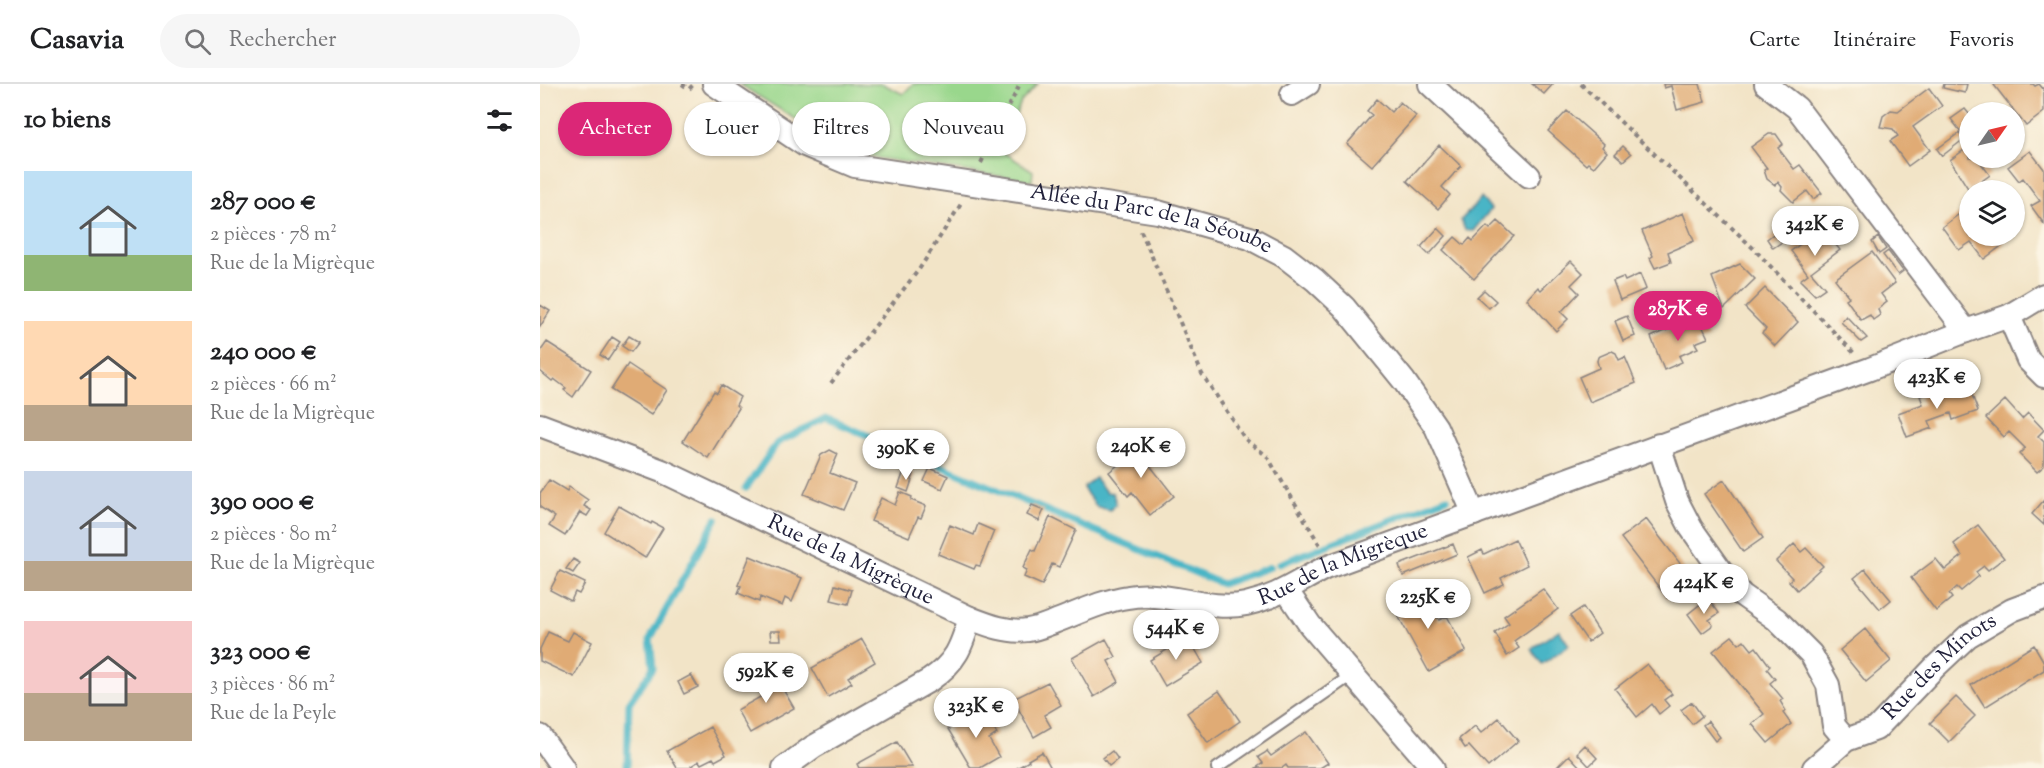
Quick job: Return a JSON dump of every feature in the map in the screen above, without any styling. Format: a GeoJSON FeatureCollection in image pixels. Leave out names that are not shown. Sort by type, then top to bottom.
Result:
{"type":"FeatureCollection","features":[{"type":"Feature","properties":{"kind":"street"},"geometry":{"type":"LineString","coordinates":[[1430,84],[1529,176]]}},
{"type":"Feature","properties":{"kind":"street"},"geometry":{"type":"LineString","coordinates":[[1766,84],[1797,108],[1966,331]]}},
{"type":"Feature","properties":{"kind":"street","name":"Allée du Parc de la Séoube"},"geometry":{"type":"LineString","coordinates":[[706,90],[805,145],[861,167],[1158,212],[1250,238],[1284,256],[1344,307],[1404,381],[1436,427],[1474,514]]}},
{"type":"Feature","properties":{"kind":"street","name":"Rue de la Migrèque"},"geometry":{"type":"LineString","coordinates":[[540,425],[662,471],[970,618],[1005,629],[1030,630],[1128,597],[1146,596],[1217,605],[1245,604],[1287,591],[1312,575],[1332,566],[1870,369],[2009,316],[2044,295]]}},
{"type":"Feature","properties":{"kind":"street"},"geometry":{"type":"LineString","coordinates":[[2009,316],[2028,360],[2044,376]]}},
{"type":"Feature","properties":{"kind":"street"},"geometry":{"type":"LineString","coordinates":[[1659,446],[1677,501],[1691,528],[1725,576],[1742,595],[1776,619],[1811,654],[1828,685],[1834,726],[1846,740]]}},
{"type":"Feature","properties":{"kind":"street"},"geometry":{"type":"LineString","coordinates":[[1287,591],[1310,625],[1433,768]]}},
{"type":"Feature","properties":{"kind":"street","name":"Rue des Minots"},"geometry":{"type":"LineString","coordinates":[[1814,768],[1846,740],[1876,729],[1968,636],[2012,610],[2044,598]]}},
{"type":"Feature","properties":{"kind":"street"},"geometry":{"type":"LineString","coordinates":[[784,768],[813,747],[947,668],[962,647],[970,618]]}},
{"type":"Feature","properties":{"kind":"street"},"geometry":{"type":"LineString","coordinates":[[540,736],[563,768]]}},
{"type":"Feature","properties":{"kind":"lane"},"geometry":{"type":"LineString","coordinates":[[1217,768],[1353,675]]}},
{"type":"Feature","properties":{"kind":"path"},"geometry":{"type":"LineString","coordinates":[[682,84],[689,88],[706,90]]}},
{"type":"Feature","properties":{"kind":"path"},"geometry":{"type":"LineString","coordinates":[[689,88],[693,84]]}},
{"type":"Feature","properties":{"kind":"path"},"geometry":{"type":"LineString","coordinates":[[831,383],[920,268],[974,184],[983,158],[1020,84]]}},
{"type":"Feature","properties":{"kind":"path"},"geometry":{"type":"LineString","coordinates":[[1581,84],[1753,248],[1870,369]]}},
{"type":"Feature","properties":{"kind":"path"},"geometry":{"type":"LineString","coordinates":[[1131,228],[1141,231],[1202,374],[1245,439],[1268,456],[1332,566]]}},
{"type":"Feature","properties":{"kind":"green space"},"geometry":{"type":"Polygon","coordinates":[[[739,84],[883,84],[903,94],[913,84],[1038,84],[1021,102],[902,102],[902,156],[1009,156],[1033,171],[1032,181],[871,156],[890,156],[890,102],[792,102],[792,117],[780,110],[780,102],[768,102],[739,84]]]}},
{"type":"Feature","properties":{"kind":"water"},"geometry":{"type":"Polygon","coordinates":[[[1481,198],[1491,209],[1473,231],[1465,230],[1461,220],[1481,198]]]}},
{"type":"Feature","properties":{"kind":"water"},"geometry":{"type":"Polygon","coordinates":[[[1095,478],[1106,492],[1113,493],[1116,504],[1110,510],[1097,507],[1084,490],[1084,487],[1095,478]]]}},
{"type":"Feature","properties":{"kind":"water"},"geometry":{"type":"Polygon","coordinates":[[[1559,630],[1569,645],[1542,664],[1531,649],[1559,630]]]}},
{"type":"Feature","properties":{"kind":"building"},"geometry":{"type":"Polygon","coordinates":[[[1532,84],[1553,84],[1544,94],[1532,84]]]}},
{"type":"Feature","properties":{"kind":"building"},"geometry":{"type":"Polygon","coordinates":[[[1663,84],[1700,84],[1705,102],[1677,110],[1671,86],[1664,88],[1663,84]]]}},
{"type":"Feature","properties":{"kind":"building"},"geometry":{"type":"Polygon","coordinates":[[[1944,84],[1967,84],[1965,93],[1943,88],[1944,84]]]}},
{"type":"Feature","properties":{"kind":"building"},"geometry":{"type":"Polygon","coordinates":[[[2033,84],[2035,86],[2039,84],[2044,90],[2044,112],[2026,126],[2025,102],[2007,102],[1994,85],[2033,84]]]}},
{"type":"Feature","properties":{"kind":"building"},"geometry":{"type":"Polygon","coordinates":[[[1929,88],[1942,106],[1913,127],[1930,150],[1908,166],[1890,141],[1898,136],[1893,129],[1880,127],[1883,116],[1891,110],[1898,111],[1929,88]]]}},
{"type":"Feature","properties":{"kind":"building"},"geometry":{"type":"Polygon","coordinates":[[[1377,99],[1391,112],[1400,102],[1416,116],[1372,166],[1347,144],[1372,115],[1367,111],[1377,99]]]}},
{"type":"Feature","properties":{"kind":"building"},"geometry":{"type":"Polygon","coordinates":[[[1567,111],[1604,144],[1602,147],[1607,152],[1594,167],[1588,163],[1586,165],[1548,131],[1567,111]]]}},
{"type":"Feature","properties":{"kind":"building"},"geometry":{"type":"Polygon","coordinates":[[[1959,113],[1959,130],[1951,119],[1959,113]]]}},
{"type":"Feature","properties":{"kind":"building"},"geometry":{"type":"Polygon","coordinates":[[[1959,133],[1959,143],[1942,156],[1937,149],[1959,133]]]}},
{"type":"Feature","properties":{"kind":"building"},"geometry":{"type":"Polygon","coordinates":[[[1769,134],[1776,134],[1783,144],[1778,148],[1794,169],[1800,165],[1822,193],[1813,199],[1807,191],[1793,202],[1781,190],[1782,187],[1778,182],[1775,185],[1767,179],[1764,170],[1767,168],[1751,147],[1769,134]]]}},
{"type":"Feature","properties":{"kind":"building"},"geometry":{"type":"Polygon","coordinates":[[[1439,145],[1461,166],[1442,187],[1450,195],[1438,209],[1407,181],[1439,145]]]}},
{"type":"Feature","properties":{"kind":"building"},"geometry":{"type":"Polygon","coordinates":[[[1623,146],[1631,154],[1623,161],[1615,154],[1623,146]]]}},
{"type":"Feature","properties":{"kind":"building"},"geometry":{"type":"Polygon","coordinates":[[[2030,151],[2044,169],[2044,224],[2031,206],[2040,201],[2025,180],[2023,178],[2018,180],[2009,168],[2025,168],[2025,155],[2030,151]]]}},
{"type":"Feature","properties":{"kind":"building"},"geometry":{"type":"Polygon","coordinates":[[[1959,154],[1959,168],[1985,168],[1990,175],[1983,180],[1963,180],[1950,160],[1959,154]]]}},
{"type":"Feature","properties":{"kind":"building"},"geometry":{"type":"Polygon","coordinates":[[[1683,213],[1694,241],[1668,252],[1671,262],[1655,268],[1650,258],[1653,256],[1642,231],[1683,213]]]}},
{"type":"Feature","properties":{"kind":"building"},"geometry":{"type":"Polygon","coordinates":[[[1959,214],[1959,246],[1965,246],[1959,250],[1942,227],[1959,214]]]}},
{"type":"Feature","properties":{"kind":"building"},"geometry":{"type":"Polygon","coordinates":[[[1814,218],[1820,226],[1804,238],[1799,230],[1814,218]]]}},
{"type":"Feature","properties":{"kind":"building"},"geometry":{"type":"Polygon","coordinates":[[[1498,221],[1514,236],[1474,279],[1443,250],[1455,237],[1464,245],[1470,238],[1473,241],[1487,226],[1490,229],[1498,221]]]}},
{"type":"Feature","properties":{"kind":"building"},"geometry":{"type":"Polygon","coordinates":[[[1438,228],[1446,236],[1429,255],[1421,247],[1438,228]]]}},
{"type":"Feature","properties":{"kind":"building"},"geometry":{"type":"Polygon","coordinates":[[[1822,228],[1840,250],[1811,272],[1825,288],[1815,295],[1800,280],[1808,274],[1791,251],[1822,228]]]}},
{"type":"Feature","properties":{"kind":"building"},"geometry":{"type":"Polygon","coordinates":[[[1776,232],[1782,242],[1773,248],[1767,239],[1776,232]]]}},
{"type":"Feature","properties":{"kind":"building"},"geometry":{"type":"Polygon","coordinates":[[[1878,237],[1886,249],[1879,254],[1872,242],[1878,237]]]}},
{"type":"Feature","properties":{"kind":"building"},"geometry":{"type":"Polygon","coordinates":[[[1974,246],[2001,246],[1984,259],[1974,246]]]}},
{"type":"Feature","properties":{"kind":"building"},"geometry":{"type":"Polygon","coordinates":[[[1888,251],[1903,271],[1898,275],[1883,255],[1888,251]]]}},
{"type":"Feature","properties":{"kind":"building"},"geometry":{"type":"Polygon","coordinates":[[[1872,252],[1895,283],[1881,294],[1887,302],[1878,309],[1880,315],[1873,320],[1870,315],[1861,320],[1846,299],[1849,297],[1835,279],[1872,252]]]}},
{"type":"Feature","properties":{"kind":"building"},"geometry":{"type":"Polygon","coordinates":[[[1571,261],[1583,273],[1571,285],[1579,293],[1561,312],[1568,319],[1556,331],[1527,299],[1538,287],[1541,290],[1571,261]]]}},
{"type":"Feature","properties":{"kind":"building"},"geometry":{"type":"Polygon","coordinates":[[[1740,264],[1755,279],[1724,309],[1712,277],[1740,264]]]}},
{"type":"Feature","properties":{"kind":"building"},"geometry":{"type":"Polygon","coordinates":[[[1640,274],[1646,289],[1620,300],[1613,281],[1623,277],[1625,281],[1640,274]]]}},
{"type":"Feature","properties":{"kind":"building"},"geometry":{"type":"Polygon","coordinates":[[[1765,288],[1798,322],[1775,346],[1762,333],[1766,329],[1745,308],[1765,288]]]}},
{"type":"Feature","properties":{"kind":"building"},"geometry":{"type":"Polygon","coordinates":[[[1484,290],[1496,301],[1489,308],[1477,297],[1484,290]]]}},
{"type":"Feature","properties":{"kind":"building"},"geometry":{"type":"Polygon","coordinates":[[[540,305],[550,311],[540,327],[540,305]]]}},
{"type":"Feature","properties":{"kind":"building"},"geometry":{"type":"Polygon","coordinates":[[[1627,316],[1635,336],[1623,341],[1615,321],[1627,316]]]}},
{"type":"Feature","properties":{"kind":"building"},"geometry":{"type":"Polygon","coordinates":[[[1846,316],[1867,338],[1861,342],[1841,322],[1846,316]]]}},
{"type":"Feature","properties":{"kind":"building"},"geometry":{"type":"Polygon","coordinates":[[[1698,317],[1708,338],[1695,343],[1698,348],[1679,356],[1682,362],[1664,370],[1651,337],[1698,317]]]}},
{"type":"Feature","properties":{"kind":"building"},"geometry":{"type":"Polygon","coordinates":[[[629,336],[639,342],[631,352],[622,346],[629,336]]]}},
{"type":"Feature","properties":{"kind":"building"},"geometry":{"type":"Polygon","coordinates":[[[612,337],[620,342],[608,360],[600,355],[612,337]]]}},
{"type":"Feature","properties":{"kind":"building"},"geometry":{"type":"Polygon","coordinates":[[[547,342],[591,370],[573,397],[564,390],[566,388],[554,379],[552,381],[540,371],[540,352],[547,342]]]}},
{"type":"Feature","properties":{"kind":"building"},"geometry":{"type":"Polygon","coordinates":[[[1612,351],[1616,353],[1619,360],[1625,357],[1636,383],[1590,402],[1579,377],[1599,368],[1598,357],[1612,351]]]}},
{"type":"Feature","properties":{"kind":"building"},"geometry":{"type":"Polygon","coordinates":[[[628,364],[667,390],[651,415],[611,390],[628,364]]]}},
{"type":"Feature","properties":{"kind":"building"},"geometry":{"type":"Polygon","coordinates":[[[721,385],[740,397],[736,405],[739,408],[708,458],[683,441],[714,391],[717,393],[721,385]]]}},
{"type":"Feature","properties":{"kind":"building"},"geometry":{"type":"Polygon","coordinates":[[[1969,387],[1978,411],[1953,420],[1951,413],[1929,421],[1932,428],[1907,437],[1898,413],[1923,404],[1920,396],[1942,388],[1945,396],[1969,387]]]}},
{"type":"Feature","properties":{"kind":"building"},"geometry":{"type":"Polygon","coordinates":[[[2005,400],[2022,419],[2028,413],[2044,430],[2038,436],[2044,442],[2044,466],[2037,472],[2019,454],[2025,448],[2009,432],[2004,437],[1986,418],[2005,400]]]}},
{"type":"Feature","properties":{"kind":"building"},"geometry":{"type":"Polygon","coordinates":[[[1136,437],[1143,446],[1138,450],[1174,496],[1150,515],[1132,492],[1128,496],[1109,472],[1128,457],[1121,448],[1136,437]]]}},
{"type":"Feature","properties":{"kind":"building"},"geometry":{"type":"Polygon","coordinates":[[[830,450],[838,454],[830,473],[855,483],[843,510],[804,494],[821,455],[830,450]]]}},
{"type":"Feature","properties":{"kind":"building"},"geometry":{"type":"Polygon","coordinates":[[[930,468],[948,476],[942,489],[924,481],[930,468]]]}},
{"type":"Feature","properties":{"kind":"building"},"geometry":{"type":"Polygon","coordinates":[[[904,471],[914,474],[908,492],[898,488],[904,471]]]}},
{"type":"Feature","properties":{"kind":"building"},"geometry":{"type":"Polygon","coordinates":[[[549,480],[567,491],[569,487],[588,500],[584,506],[591,510],[587,516],[580,512],[565,536],[549,526],[555,517],[540,507],[540,493],[549,480]]]}},
{"type":"Feature","properties":{"kind":"building"},"geometry":{"type":"Polygon","coordinates":[[[1724,480],[1763,538],[1743,552],[1704,494],[1724,480]]]}},
{"type":"Feature","properties":{"kind":"building"},"geometry":{"type":"Polygon","coordinates":[[[900,492],[912,497],[911,500],[926,506],[909,537],[871,521],[881,498],[895,505],[900,492]]]}},
{"type":"Feature","properties":{"kind":"building"},"geometry":{"type":"Polygon","coordinates":[[[2044,500],[2044,525],[2032,514],[2044,500]]]}},
{"type":"Feature","properties":{"kind":"building"},"geometry":{"type":"Polygon","coordinates":[[[1032,505],[1044,510],[1039,521],[1027,515],[1032,505]]]}},
{"type":"Feature","properties":{"kind":"building"},"geometry":{"type":"Polygon","coordinates":[[[619,506],[663,528],[645,558],[604,532],[619,506]]]}},
{"type":"Feature","properties":{"kind":"building"},"geometry":{"type":"Polygon","coordinates":[[[1050,517],[1076,530],[1059,567],[1052,564],[1042,585],[1024,577],[1027,570],[1023,568],[1032,549],[1035,551],[1050,517]]]}},
{"type":"Feature","properties":{"kind":"building"},"geometry":{"type":"Polygon","coordinates":[[[1646,519],[1692,579],[1667,598],[1621,538],[1646,519]]]}},
{"type":"Feature","properties":{"kind":"building"},"geometry":{"type":"Polygon","coordinates":[[[978,524],[994,531],[980,566],[976,565],[974,569],[938,554],[950,525],[974,535],[978,524]]]}},
{"type":"Feature","properties":{"kind":"building"},"geometry":{"type":"Polygon","coordinates":[[[1978,525],[2004,558],[1988,570],[1984,566],[1976,572],[1979,576],[1961,591],[1957,587],[1949,594],[1952,598],[1936,611],[1911,578],[1936,559],[1945,570],[1962,556],[1954,544],[1978,525]]]}},
{"type":"Feature","properties":{"kind":"building"},"geometry":{"type":"Polygon","coordinates":[[[1515,539],[1527,565],[1501,578],[1504,584],[1485,593],[1468,557],[1482,550],[1484,554],[1515,539]]]}},
{"type":"Feature","properties":{"kind":"building"},"geometry":{"type":"Polygon","coordinates":[[[1453,544],[1457,554],[1403,576],[1399,565],[1453,544]]]}},
{"type":"Feature","properties":{"kind":"building"},"geometry":{"type":"Polygon","coordinates":[[[1794,544],[1801,552],[1806,548],[1823,566],[1797,590],[1789,581],[1792,578],[1776,561],[1794,544]]]}},
{"type":"Feature","properties":{"kind":"building"},"geometry":{"type":"Polygon","coordinates":[[[750,556],[802,578],[792,602],[785,598],[782,606],[760,597],[759,602],[738,593],[741,586],[738,585],[750,556]]]}},
{"type":"Feature","properties":{"kind":"building"},"geometry":{"type":"Polygon","coordinates":[[[573,559],[580,563],[573,573],[566,569],[573,559]]]}},
{"type":"Feature","properties":{"kind":"building"},"geometry":{"type":"Polygon","coordinates":[[[1865,569],[1891,600],[1880,609],[1854,578],[1865,569]]]}},
{"type":"Feature","properties":{"kind":"building"},"geometry":{"type":"Polygon","coordinates":[[[560,571],[585,583],[579,594],[575,592],[571,601],[550,590],[560,571]]]}},
{"type":"Feature","properties":{"kind":"building"},"geometry":{"type":"Polygon","coordinates":[[[835,585],[852,590],[848,604],[831,600],[835,585]]]}},
{"type":"Feature","properties":{"kind":"building"},"geometry":{"type":"Polygon","coordinates":[[[1420,587],[1439,620],[1447,616],[1466,651],[1429,672],[1391,603],[1420,587]]]}},
{"type":"Feature","properties":{"kind":"building"},"geometry":{"type":"Polygon","coordinates":[[[1543,589],[1558,609],[1514,641],[1519,648],[1507,656],[1495,633],[1509,623],[1504,616],[1543,589]]]}},
{"type":"Feature","properties":{"kind":"building"},"geometry":{"type":"Polygon","coordinates":[[[1708,598],[1719,613],[1709,620],[1713,625],[1702,633],[1688,614],[1708,598]]]}},
{"type":"Feature","properties":{"kind":"building"},"geometry":{"type":"Polygon","coordinates":[[[1583,607],[1600,633],[1588,642],[1570,616],[1583,607]]]}},
{"type":"Feature","properties":{"kind":"building"},"geometry":{"type":"Polygon","coordinates":[[[1865,629],[1891,661],[1866,682],[1840,650],[1865,629]]]}},
{"type":"Feature","properties":{"kind":"building"},"geometry":{"type":"Polygon","coordinates":[[[770,631],[780,631],[781,640],[771,640],[770,631]]]}},
{"type":"Feature","properties":{"kind":"building"},"geometry":{"type":"Polygon","coordinates":[[[548,632],[568,641],[573,632],[592,642],[574,677],[540,661],[540,649],[548,632]]]}},
{"type":"Feature","properties":{"kind":"building"},"geometry":{"type":"Polygon","coordinates":[[[1732,636],[1739,644],[1744,640],[1752,650],[1756,647],[1770,666],[1767,669],[1775,679],[1770,683],[1783,699],[1780,701],[1786,711],[1783,713],[1791,724],[1768,743],[1752,724],[1764,714],[1713,651],[1732,636]]]}},
{"type":"Feature","properties":{"kind":"building"},"geometry":{"type":"Polygon","coordinates":[[[1188,637],[1203,663],[1165,686],[1150,660],[1188,637]]]}},
{"type":"Feature","properties":{"kind":"building"},"geometry":{"type":"Polygon","coordinates":[[[862,639],[875,662],[848,678],[852,683],[828,697],[812,668],[862,639]]]}},
{"type":"Feature","properties":{"kind":"building"},"geometry":{"type":"Polygon","coordinates":[[[1106,639],[1116,657],[1108,661],[1119,682],[1094,697],[1072,658],[1106,639]]]}},
{"type":"Feature","properties":{"kind":"building"},"geometry":{"type":"Polygon","coordinates":[[[2034,645],[2044,662],[2044,670],[1985,707],[1971,685],[2034,645]]]}},
{"type":"Feature","properties":{"kind":"building"},"geometry":{"type":"Polygon","coordinates":[[[1647,664],[1672,694],[1664,700],[1669,706],[1659,714],[1652,704],[1637,717],[1615,689],[1647,664]]]}},
{"type":"Feature","properties":{"kind":"building"},"geometry":{"type":"Polygon","coordinates":[[[773,672],[794,708],[750,733],[737,710],[764,695],[756,682],[773,672]]]}},
{"type":"Feature","properties":{"kind":"building"},"geometry":{"type":"Polygon","coordinates":[[[691,675],[698,687],[684,694],[678,682],[691,675]]]}},
{"type":"Feature","properties":{"kind":"building"},"geometry":{"type":"Polygon","coordinates":[[[1048,682],[1061,705],[1044,715],[1051,727],[1034,737],[1013,699],[1048,682]]]}},
{"type":"Feature","properties":{"kind":"building"},"geometry":{"type":"Polygon","coordinates":[[[1219,691],[1240,721],[1208,743],[1187,713],[1219,691]]]}},
{"type":"Feature","properties":{"kind":"building"},"geometry":{"type":"Polygon","coordinates":[[[1956,697],[1975,716],[1949,742],[1930,723],[1956,697]]]}},
{"type":"Feature","properties":{"kind":"building"},"geometry":{"type":"Polygon","coordinates":[[[1692,702],[1702,716],[1692,724],[1681,710],[1692,702]]]}},
{"type":"Feature","properties":{"kind":"building"},"geometry":{"type":"Polygon","coordinates":[[[981,706],[997,734],[989,739],[999,757],[980,768],[971,768],[948,729],[974,715],[972,711],[981,706]]]}},
{"type":"Feature","properties":{"kind":"building"},"geometry":{"type":"Polygon","coordinates":[[[1499,718],[1518,741],[1488,767],[1469,746],[1465,748],[1459,739],[1475,726],[1481,733],[1499,718]]]}},
{"type":"Feature","properties":{"kind":"building"},"geometry":{"type":"Polygon","coordinates":[[[1708,721],[1720,737],[1715,741],[1703,725],[1708,721]]]}},
{"type":"Feature","properties":{"kind":"building"},"geometry":{"type":"Polygon","coordinates":[[[710,727],[726,755],[715,761],[713,758],[701,764],[699,761],[691,766],[692,768],[677,768],[667,751],[710,727]]]}},
{"type":"Feature","properties":{"kind":"building"},"geometry":{"type":"Polygon","coordinates":[[[1306,732],[1328,763],[1320,768],[1288,768],[1286,765],[1282,768],[1256,768],[1263,763],[1258,757],[1267,751],[1271,756],[1306,732]]]}},
{"type":"Feature","properties":{"kind":"building"},"geometry":{"type":"Polygon","coordinates":[[[897,742],[912,767],[859,768],[857,764],[897,742]]]}},
{"type":"Feature","properties":{"kind":"building"},"geometry":{"type":"Polygon","coordinates":[[[1585,745],[1597,758],[1589,766],[1577,753],[1585,745]]]}},
{"type":"Feature","properties":{"kind":"building"},"geometry":{"type":"Polygon","coordinates":[[[1112,751],[1118,759],[1109,766],[1103,758],[1112,751]]]}},
{"type":"Feature","properties":{"kind":"building"},"geometry":{"type":"Polygon","coordinates":[[[1042,752],[1051,768],[1017,768],[1028,760],[1042,752]]]}},
{"type":"Feature","properties":{"kind":"building"},"geometry":{"type":"Polygon","coordinates":[[[1569,755],[1581,768],[1556,768],[1569,755]]]}},
{"type":"Feature","properties":{"kind":"waterway"},"geometry":{"type":"LineString","coordinates":[[746,488],[777,443],[826,418],[1222,584],[1270,567]]}},
{"type":"Feature","properties":{"kind":"waterway"},"geometry":{"type":"LineString","coordinates":[[1279,564],[1447,498]]}},
{"type":"Feature","properties":{"kind":"waterway"},"geometry":{"type":"LineString","coordinates":[[627,768],[629,703],[653,668],[650,639],[716,519]]}}]}
